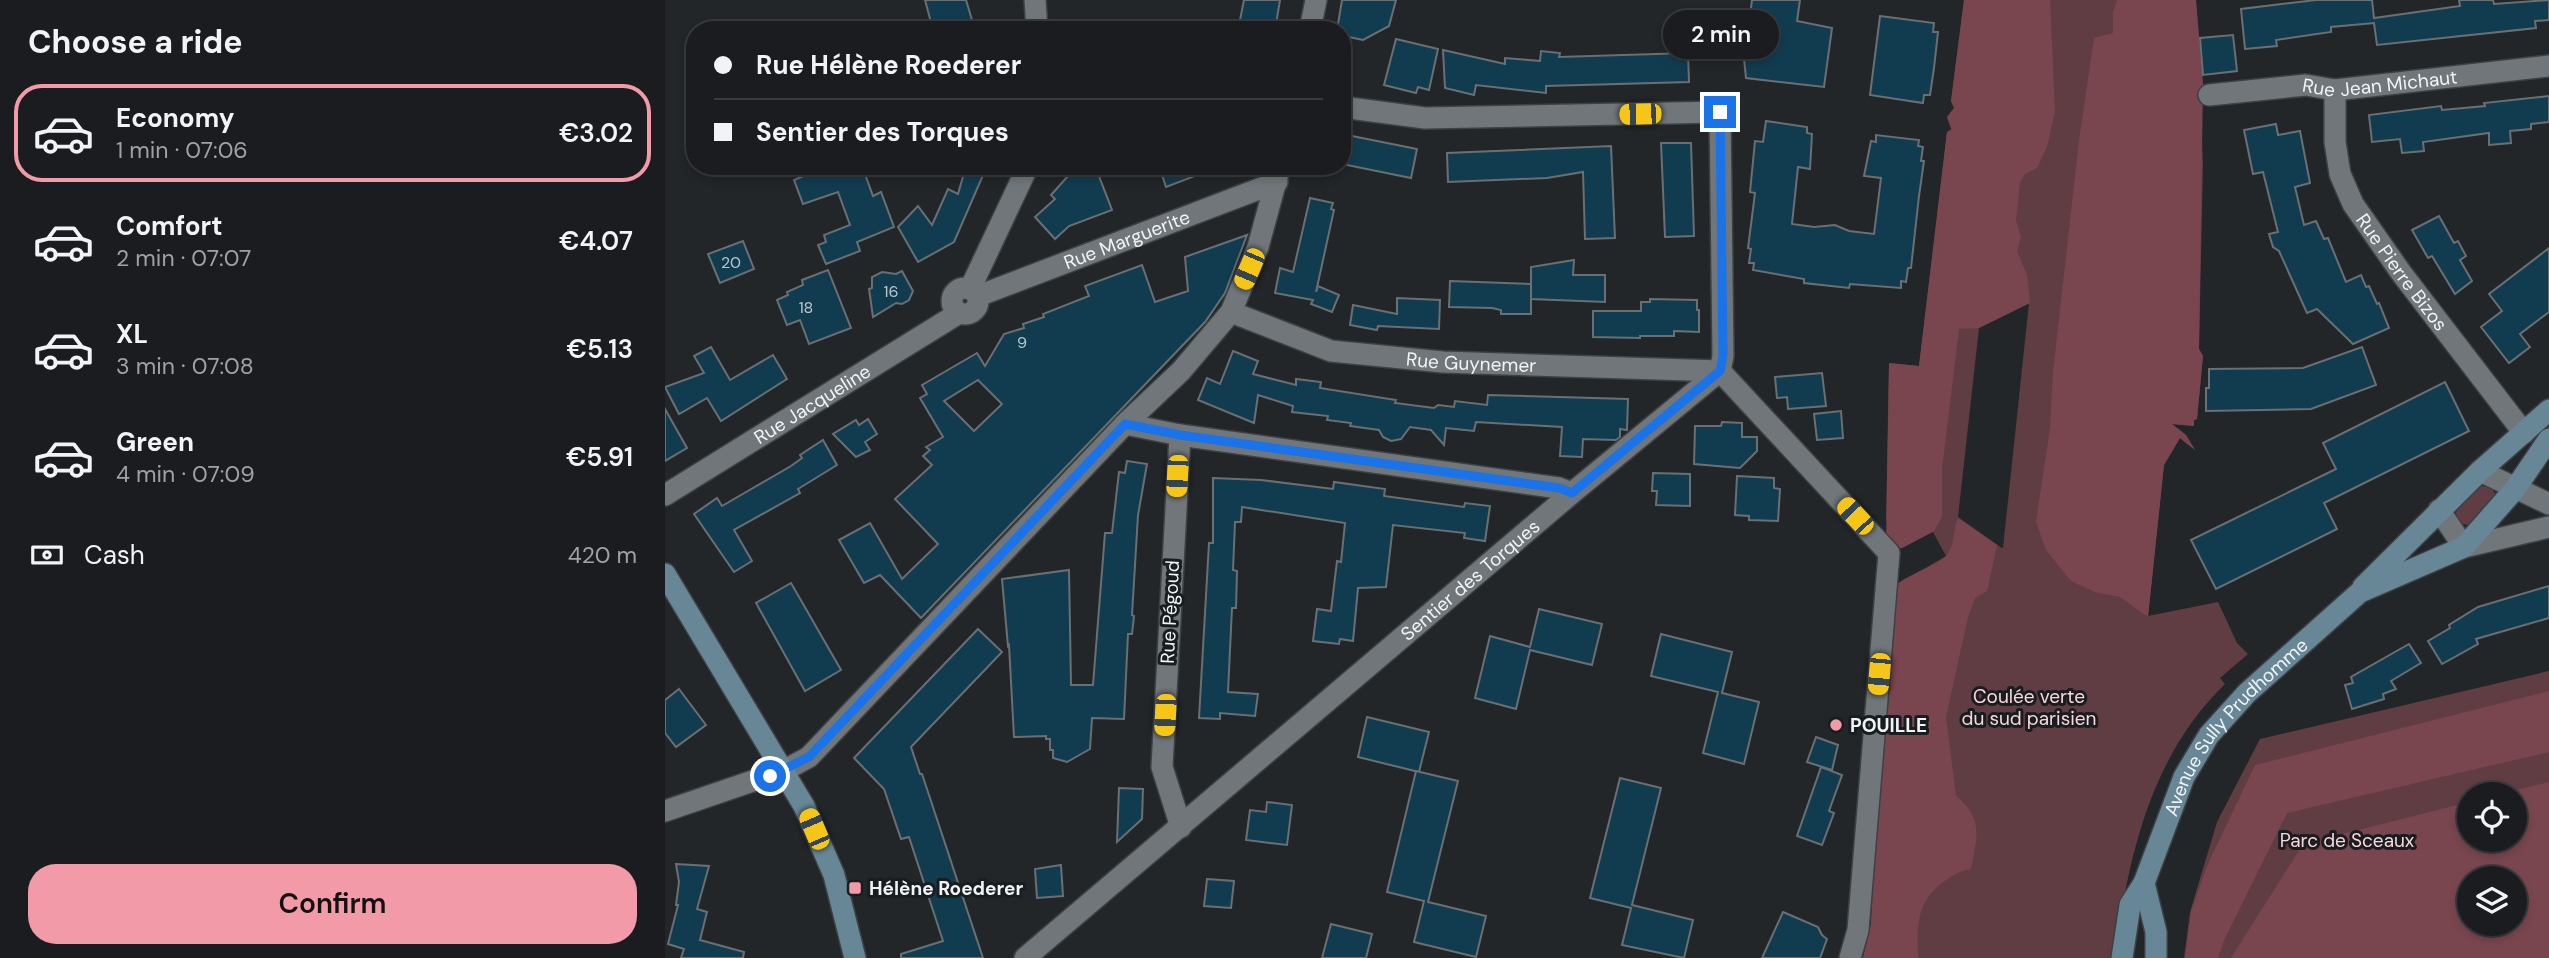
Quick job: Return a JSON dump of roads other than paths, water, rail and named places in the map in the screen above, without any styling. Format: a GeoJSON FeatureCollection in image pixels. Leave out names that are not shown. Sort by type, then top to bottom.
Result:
{"type":"FeatureCollection","features":[{"type":"Feature","properties":{"kind":"main road"},"geometry":{"type":"LineString","coordinates":[[2360,592],[2368,580],[2439,510],[2549,410]]}},
{"type":"Feature","properties":{"kind":"main road"},"geometry":{"type":"LineString","coordinates":[[2360,592],[2465,547],[2515,489],[2549,439]]}},
{"type":"Feature","properties":{"kind":"main road"},"geometry":{"type":"LineString","coordinates":[[665,575],[804,806],[834,875],[855,958]]}},
{"type":"Feature","properties":{"kind":"main road","name":"Avenue Sully Prudhomme"},"geometry":{"type":"LineString","coordinates":[[2122,958],[2130,905],[2144,883],[2184,776],[2209,735],[2247,693],[2360,592]]}},
{"type":"Feature","properties":{"kind":"main road"},"geometry":{"type":"LineString","coordinates":[[2144,883],[2156,932],[2156,958]]}},
{"type":"Feature","properties":{"kind":"street"},"geometry":{"type":"LineString","coordinates":[[1035,0],[1036,21]]}},
{"type":"Feature","properties":{"kind":"street"},"geometry":{"type":"LineString","coordinates":[[1312,21],[1316,0]]}},
{"type":"Feature","properties":{"kind":"street","name":"Rue Jean Michaut"},"geometry":{"type":"LineString","coordinates":[[2209,95],[2307,85],[2335,90],[2549,66]]}},
{"type":"Feature","properties":{"kind":"street","name":"Rue Pierre Bizos"},"geometry":{"type":"LineString","coordinates":[[2335,90],[2335,142],[2340,174],[2353,204],[2402,274],[2523,433]]}},
{"type":"Feature","properties":{"kind":"street"},"geometry":{"type":"LineString","coordinates":[[1351,108],[1425,118],[1720,112],[1723,356],[1720,371],[1889,553],[1858,930],[1850,958]]}},
{"type":"Feature","properties":{"kind":"street"},"geometry":{"type":"LineString","coordinates":[[974,292],[1024,175]]}},
{"type":"Feature","properties":{"kind":"street","name":"Rue Marguerite"},"geometry":{"type":"LineString","coordinates":[[974,292],[1276,175]]}},
{"type":"Feature","properties":{"kind":"street"},"geometry":{"type":"LineString","coordinates":[[665,811],[785,771],[809,757],[1125,424],[1181,371],[1231,312],[1258,247],[1279,175]]}},
{"type":"Feature","properties":{"kind":"street","name":"Rue Jacqueline"},"geometry":{"type":"LineString","coordinates":[[665,495],[932,332],[959,313],[953,306],[957,290],[974,292]]}},
{"type":"Feature","properties":{"kind":"street","name":"Rue Guynemer"},"geometry":{"type":"LineString","coordinates":[[1231,312],[1331,351],[1443,362],[1720,371]]}},
{"type":"Feature","properties":{"kind":"street","name":"Sentier des Torques"},"geometry":{"type":"LineString","coordinates":[[1025,958],[1572,493],[1720,371]]}},
{"type":"Feature","properties":{"kind":"street"},"geometry":{"type":"LineString","coordinates":[[1125,424],[1180,435],[1559,488],[1572,493]]}},
{"type":"Feature","properties":{"kind":"street","name":"Rue Pégoud"},"geometry":{"type":"LineString","coordinates":[[1180,435],[1162,767],[1181,827]]}},
{"type":"Feature","properties":{"kind":"street"},"geometry":{"type":"LineString","coordinates":[[2480,471],[2549,504]]}},
{"type":"Feature","properties":{"kind":"street"},"geometry":{"type":"LineString","coordinates":[[2439,510],[2465,547],[2549,527]]}},
{"type":"Feature","properties":{"kind":"place","name":"POUILLE"},"geometry":{"type":"Point","coordinates":[1836,725]}},
{"type":"Feature","properties":{"kind":"place","name":"Hélène Roederer"},"geometry":{"type":"Point","coordinates":[855,888]}},
{"type":"Feature","properties":{"kind":"park label","name":"Coulée verte du sud parisien"},"geometry":{"type":"Point","coordinates":[2029,707]}},
{"type":"Feature","properties":{"kind":"park label","name":"Parc de Sceaux"},"geometry":{"type":"Point","coordinates":[2347,840]}}]}
